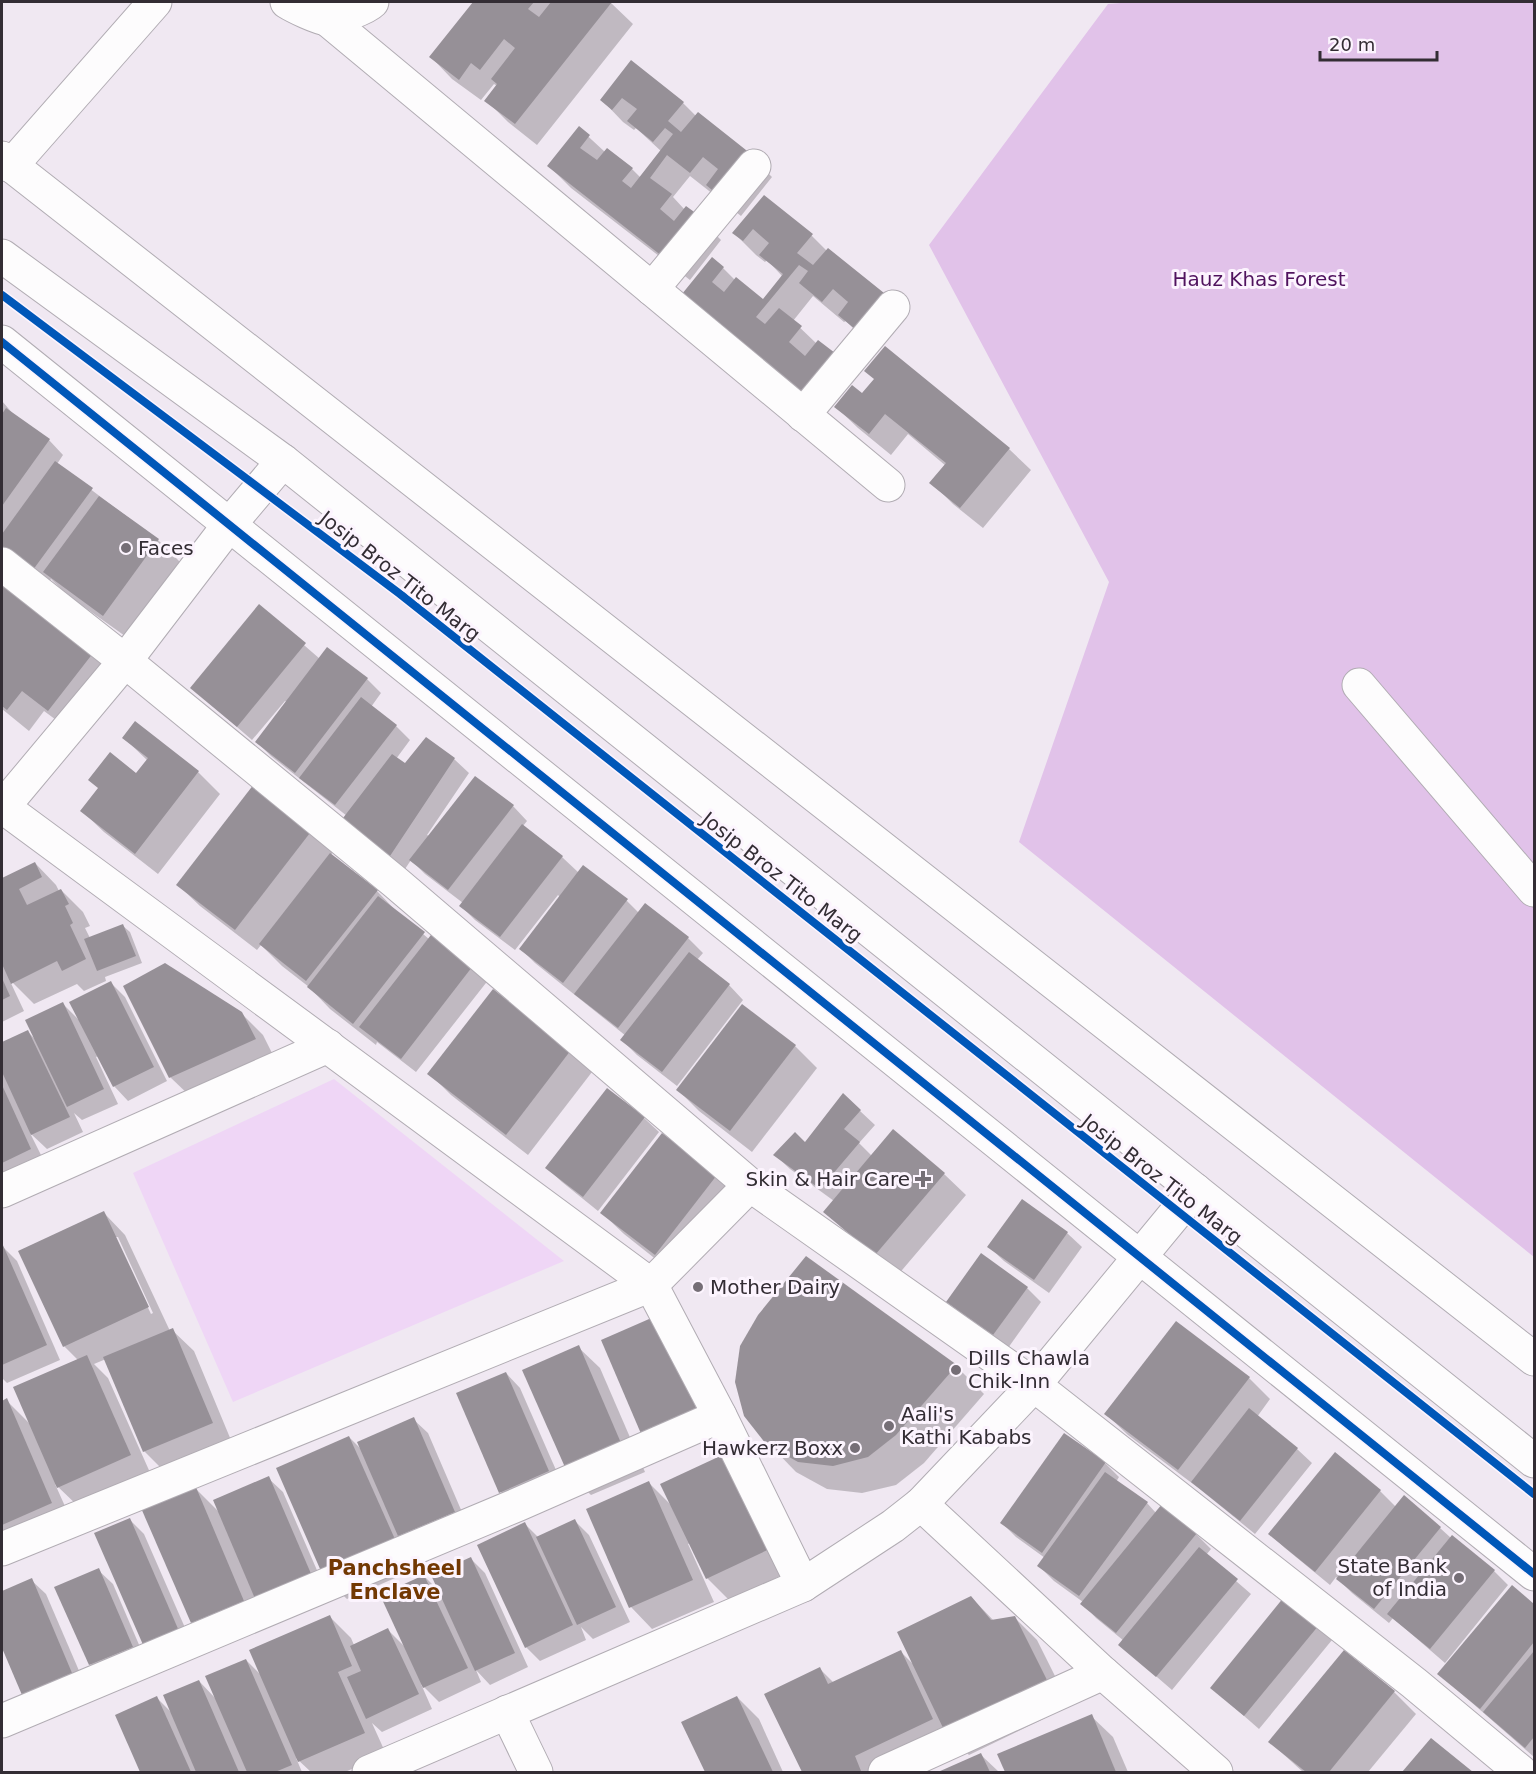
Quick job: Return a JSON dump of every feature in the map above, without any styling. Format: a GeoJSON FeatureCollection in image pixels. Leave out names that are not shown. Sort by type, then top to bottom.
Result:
{"type":"FeatureCollection","features":[{"type":"Feature","properties":{"kind":"street"},"geometry":{"type":"LineString","coordinates":[[155,2],[6,162],[1534,1359]]}},
{"type":"Feature","properties":{"kind":"street"},"geometry":{"type":"LineString","coordinates":[[287,2],[327,19],[888,485]]}},
{"type":"Feature","properties":{"kind":"street"},"geometry":{"type":"LineString","coordinates":[[327,19],[350,13],[372,2]]}},
{"type":"Feature","properties":{"kind":"street"},"geometry":{"type":"LineString","coordinates":[[652,289],[754,166]]}},
{"type":"Feature","properties":{"kind":"street","name":"Josip Broz Tito Marg"},"geometry":{"type":"LineString","coordinates":[[2,255],[283,461],[1534,1461]]}},
{"type":"Feature","properties":{"kind":"street"},"geometry":{"type":"LineString","coordinates":[[803,415],[893,307]]}},
{"type":"Feature","properties":{"kind":"street"},"geometry":{"type":"LineString","coordinates":[[2,342],[1534,1574]]}},
{"type":"Feature","properties":{"kind":"street"},"geometry":{"type":"LineString","coordinates":[[283,461],[229,525],[125,661],[2,807],[651,1285],[720,1416],[802,1585]]}},
{"type":"Feature","properties":{"kind":"street"},"geometry":{"type":"LineString","coordinates":[[2,564],[125,661],[404,890],[750,1185],[1034,1385],[1414,1683],[1521,1773]]}},
{"type":"Feature","properties":{"kind":"street"},"geometry":{"type":"LineString","coordinates":[[1359,685],[1534,890]]}},
{"type":"Feature","properties":{"kind":"street"},"geometry":{"type":"LineString","coordinates":[[2,1191],[328,1046]]}},
{"type":"Feature","properties":{"kind":"street"},"geometry":{"type":"LineString","coordinates":[[2,1549],[651,1285],[750,1185]]}},
{"type":"Feature","properties":{"kind":"street"},"geometry":{"type":"LineString","coordinates":[[369,1773],[802,1585],[893,1526],[921,1504],[1034,1385],[1195,1190]]}},
{"type":"Feature","properties":{"kind":"street"},"geometry":{"type":"LineString","coordinates":[[2,1720],[519,1504],[720,1416]]}},
{"type":"Feature","properties":{"kind":"street"},"geometry":{"type":"LineString","coordinates":[[921,1504],[1103,1673],[1216,1773]]}},
{"type":"Feature","properties":{"kind":"street"},"geometry":{"type":"LineString","coordinates":[[885,1773],[1103,1673]]}},
{"type":"Feature","properties":{"kind":"street"},"geometry":{"type":"LineString","coordinates":[[507,1712],[536,1773]]}},
{"type":"Feature","properties":{"kind":"shaded area"},"geometry":{"type":"Polygon","coordinates":[[[334,1079],[564,1261],[233,1402],[133,1173],[334,1079]]]}},
{"type":"Feature","properties":{"kind":"green space","name":"Hauz Khas Forest"},"geometry":{"type":"Polygon","coordinates":[[[1133,2],[1534,2],[1534,1257],[1019,842],[1109,582],[929,245],[1108,4],[1133,2]]]}},
{"type":"Feature","properties":{"kind":"building"},"geometry":{"type":"Polygon","coordinates":[[[473,2],[534,2],[528,9],[539,17],[551,2],[612,2],[515,124],[484,101],[497,84],[491,79],[515,48],[504,39],[480,70],[471,63],[459,80],[429,57],[473,2]]]}},
{"type":"Feature","properties":{"kind":"building"},"geometry":{"type":"Polygon","coordinates":[[[631,60],[684,102],[668,121],[681,132],[698,112],[751,154],[718,195],[706,185],[718,169],[703,157],[690,173],[667,155],[650,178],[672,194],[660,209],[674,221],[686,206],[701,217],[667,260],[547,166],[579,126],[590,135],[580,148],[597,160],[607,148],[633,168],[622,181],[631,188],[673,134],[665,128],[653,142],[627,121],[637,109],[622,98],[612,110],[600,100],[631,60]]]}},
{"type":"Feature","properties":{"kind":"building"},"geometry":{"type":"Polygon","coordinates":[[[764,195],[813,234],[797,253],[813,265],[828,248],[884,293],[855,329],[838,315],[848,302],[833,289],[822,302],[799,283],[808,271],[799,265],[756,317],[765,324],[779,308],[802,326],[789,342],[805,356],[818,340],[835,353],[802,392],[682,294],[712,257],[724,267],[712,282],[724,292],[736,277],[763,299],[783,274],[759,255],[769,243],[753,229],[743,241],[732,233],[764,195]]]}},
{"type":"Feature","properties":{"kind":"building"},"geometry":{"type":"Polygon","coordinates":[[[885,346],[1010,448],[960,508],[929,483],[946,463],[885,414],[869,434],[834,407],[852,385],[862,393],[874,379],[864,371],[885,346]]]}},
{"type":"Feature","properties":{"kind":"building"},"geometry":{"type":"Polygon","coordinates":[[[6,408],[50,439],[2,506],[2,414],[6,408]]]}},
{"type":"Feature","properties":{"kind":"building"},"geometry":{"type":"Polygon","coordinates":[[[55,461],[93,488],[30,574],[2,553],[2,534],[55,461]]]}},
{"type":"Feature","properties":{"kind":"building"},"geometry":{"type":"Polygon","coordinates":[[[99,496],[159,539],[103,616],[43,572],[99,496]]]}},
{"type":"Feature","properties":{"kind":"building"},"geometry":{"type":"Polygon","coordinates":[[[2,584],[97,648],[48,711],[22,691],[7,710],[2,706],[2,584]]]}},
{"type":"Feature","properties":{"kind":"building"},"geometry":{"type":"Polygon","coordinates":[[[259,604],[306,643],[237,727],[190,688],[259,604]]]}},
{"type":"Feature","properties":{"kind":"building"},"geometry":{"type":"Polygon","coordinates":[[[327,647],[368,678],[295,773],[255,742],[327,647]]]}},
{"type":"Feature","properties":{"kind":"building"},"geometry":{"type":"Polygon","coordinates":[[[361,697],[397,725],[335,805],[299,778],[361,697]]]}},
{"type":"Feature","properties":{"kind":"building"},"geometry":{"type":"Polygon","coordinates":[[[135,721],[199,771],[135,854],[80,811],[98,788],[88,780],[110,752],[136,773],[148,758],[122,738],[135,721]]]}},
{"type":"Feature","properties":{"kind":"building"},"geometry":{"type":"Polygon","coordinates":[[[426,737],[455,758],[388,859],[340,822],[392,754],[405,763],[426,737]]]}},
{"type":"Feature","properties":{"kind":"building"},"geometry":{"type":"Polygon","coordinates":[[[475,776],[514,805],[448,890],[409,860],[475,776]]]}},
{"type":"Feature","properties":{"kind":"building"},"geometry":{"type":"Polygon","coordinates":[[[254,784],[313,829],[235,930],[176,885],[254,784]]]}},
{"type":"Feature","properties":{"kind":"building"},"geometry":{"type":"Polygon","coordinates":[[[522,824],[563,856],[500,937],[459,906],[522,824]]]}},
{"type":"Feature","properties":{"kind":"building"},"geometry":{"type":"Polygon","coordinates":[[[330,853],[378,890],[306,981],[259,944],[330,853]]]}},
{"type":"Feature","properties":{"kind":"building"},"geometry":{"type":"Polygon","coordinates":[[[35,862],[42,877],[19,889],[27,905],[61,889],[69,904],[65,906],[73,923],[70,925],[86,959],[62,971],[57,961],[11,984],[2,964],[2,878],[35,862]]]}},
{"type":"Feature","properties":{"kind":"building"},"geometry":{"type":"Polygon","coordinates":[[[583,865],[628,899],[563,983],[519,949],[583,865]]]}},
{"type":"Feature","properties":{"kind":"building"},"geometry":{"type":"Polygon","coordinates":[[[378,896],[425,932],[353,1024],[307,987],[378,896]]]}},
{"type":"Feature","properties":{"kind":"building"},"geometry":{"type":"Polygon","coordinates":[[[645,903],[689,937],[618,1028],[574,994],[645,903]]]}},
{"type":"Feature","properties":{"kind":"building"},"geometry":{"type":"Polygon","coordinates":[[[123,924],[136,956],[97,971],[84,939],[123,924]]]}},
{"type":"Feature","properties":{"kind":"building"},"geometry":{"type":"Polygon","coordinates":[[[438,926],[479,958],[401,1059],[359,1027],[438,926]]]}},
{"type":"Feature","properties":{"kind":"building"},"geometry":{"type":"Polygon","coordinates":[[[689,952],[730,984],[662,1072],[620,1040],[689,952]]]}},
{"type":"Feature","properties":{"kind":"building"},"geometry":{"type":"Polygon","coordinates":[[[165,963],[242,1012],[256,1039],[169,1078],[123,986],[165,963]]]}},
{"type":"Feature","properties":{"kind":"building"},"geometry":{"type":"Polygon","coordinates":[[[2,978],[10,996],[2,1000],[2,978]]]}},
{"type":"Feature","properties":{"kind":"building"},"geometry":{"type":"Polygon","coordinates":[[[111,981],[154,1067],[113,1087],[69,1002],[111,981]]]}},
{"type":"Feature","properties":{"kind":"building"},"geometry":{"type":"Polygon","coordinates":[[[493,989],[571,1050],[506,1135],[427,1074],[493,989]]]}},
{"type":"Feature","properties":{"kind":"building"},"geometry":{"type":"Polygon","coordinates":[[[63,1002],[104,1089],[67,1107],[25,1020],[63,1002]]]}},
{"type":"Feature","properties":{"kind":"building"},"geometry":{"type":"Polygon","coordinates":[[[742,1004],[796,1045],[730,1131],[676,1090],[742,1004]]]}},
{"type":"Feature","properties":{"kind":"building"},"geometry":{"type":"Polygon","coordinates":[[[28,1030],[70,1117],[31,1135],[2,1072],[2,1042],[28,1030]]]}},
{"type":"Feature","properties":{"kind":"building"},"geometry":{"type":"Polygon","coordinates":[[[2,1085],[31,1149],[2,1163],[2,1085]]]}},
{"type":"Feature","properties":{"kind":"building"},"geometry":{"type":"Polygon","coordinates":[[[607,1088],[645,1117],[583,1197],[545,1168],[607,1088]]]}},
{"type":"Feature","properties":{"kind":"building"},"geometry":{"type":"Polygon","coordinates":[[[843,1093],[861,1110],[844,1129],[860,1142],[820,1189],[773,1155],[795,1132],[805,1142],[843,1093]]]}},
{"type":"Feature","properties":{"kind":"building"},"geometry":{"type":"Polygon","coordinates":[[[893,1129],[945,1173],[875,1255],[823,1212],[893,1129]]]}},
{"type":"Feature","properties":{"kind":"building"},"geometry":{"type":"Polygon","coordinates":[[[662,1133],[717,1175],[655,1255],[600,1213],[662,1133]]]}},
{"type":"Feature","properties":{"kind":"building"},"geometry":{"type":"Polygon","coordinates":[[[1022,1199],[1068,1232],[1034,1280],[987,1247],[1022,1199]]]}},
{"type":"Feature","properties":{"kind":"building"},"geometry":{"type":"Polygon","coordinates":[[[104,1211],[149,1307],[63,1347],[18,1251],[104,1211]]]}},
{"type":"Feature","properties":{"kind":"building"},"geometry":{"type":"Polygon","coordinates":[[[2,1243],[47,1345],[2,1365],[2,1243]]]}},
{"type":"Feature","properties":{"kind":"building"},"geometry":{"type":"Polygon","coordinates":[[[981,1253],[1028,1287],[993,1335],[946,1302],[981,1253]]]}},
{"type":"Feature","properties":{"kind":"building"},"geometry":{"type":"Polygon","coordinates":[[[806,1256],[957,1365],[896,1435],[868,1457],[833,1466],[798,1462],[766,1444],[744,1416],[735,1382],[740,1346],[758,1315],[806,1256]]]}},
{"type":"Feature","properties":{"kind":"building"},"geometry":{"type":"Polygon","coordinates":[[[656,1316],[698,1412],[642,1436],[601,1340],[656,1316]]]}},
{"type":"Feature","properties":{"kind":"building"},"geometry":{"type":"Polygon","coordinates":[[[1176,1321],[1250,1377],[1178,1470],[1104,1414],[1176,1321]]]}},
{"type":"Feature","properties":{"kind":"building"},"geometry":{"type":"Polygon","coordinates":[[[173,1328],[213,1423],[143,1452],[103,1357],[173,1328]]]}},
{"type":"Feature","properties":{"kind":"building"},"geometry":{"type":"Polygon","coordinates":[[[579,1345],[624,1450],[568,1474],[522,1370],[579,1345]]]}},
{"type":"Feature","properties":{"kind":"building"},"geometry":{"type":"Polygon","coordinates":[[[87,1355],[131,1455],[57,1488],[13,1387],[87,1355]]]}},
{"type":"Feature","properties":{"kind":"building"},"geometry":{"type":"Polygon","coordinates":[[[506,1372],[549,1471],[499,1493],[456,1393],[506,1372]]]}},
{"type":"Feature","properties":{"kind":"building"},"geometry":{"type":"Polygon","coordinates":[[[7,1398],[52,1503],[2,1525],[2,1401],[7,1398]]]}},
{"type":"Feature","properties":{"kind":"building"},"geometry":{"type":"Polygon","coordinates":[[[1249,1408],[1298,1448],[1240,1521],[1191,1482],[1249,1408]]]}},
{"type":"Feature","properties":{"kind":"building"},"geometry":{"type":"Polygon","coordinates":[[[414,1417],[455,1512],[398,1536],[357,1442],[414,1417]]]}},
{"type":"Feature","properties":{"kind":"building"},"geometry":{"type":"Polygon","coordinates":[[[1064,1433],[1106,1462],[1042,1553],[1000,1523],[1064,1433]]]}},
{"type":"Feature","properties":{"kind":"building"},"geometry":{"type":"Polygon","coordinates":[[[349,1436],[398,1546],[324,1578],[276,1468],[349,1436]]]}},
{"type":"Feature","properties":{"kind":"building"},"geometry":{"type":"Polygon","coordinates":[[[731,1451],[776,1546],[706,1579],[660,1484],[731,1451]]]}},
{"type":"Feature","properties":{"kind":"building"},"geometry":{"type":"Polygon","coordinates":[[[1335,1452],[1381,1490],[1315,1572],[1268,1534],[1335,1452]]]}},
{"type":"Feature","properties":{"kind":"building"},"geometry":{"type":"Polygon","coordinates":[[[1105,1472],[1148,1502],[1079,1596],[1037,1566],[1105,1472]]]}},
{"type":"Feature","properties":{"kind":"building"},"geometry":{"type":"Polygon","coordinates":[[[269,1476],[312,1576],[256,1601],[213,1500],[269,1476]]]}},
{"type":"Feature","properties":{"kind":"building"},"geometry":{"type":"Polygon","coordinates":[[[649,1481],[693,1580],[629,1608],[586,1509],[649,1481]]]}},
{"type":"Feature","properties":{"kind":"building"},"geometry":{"type":"Polygon","coordinates":[[[195,1485],[244,1601],[191,1623],[141,1508],[195,1485]]]}},
{"type":"Feature","properties":{"kind":"building"},"geometry":{"type":"Polygon","coordinates":[[[1404,1495],[1441,1527],[1374,1609],[1336,1579],[1404,1495]]]}},
{"type":"Feature","properties":{"kind":"building"},"geometry":{"type":"Polygon","coordinates":[[[1162,1504],[1197,1533],[1116,1633],[1080,1604],[1162,1504]]]}},
{"type":"Feature","properties":{"kind":"building"},"geometry":{"type":"Polygon","coordinates":[[[130,1518],[179,1631],[144,1647],[94,1533],[130,1518]]]}},
{"type":"Feature","properties":{"kind":"building"},"geometry":{"type":"Polygon","coordinates":[[[575,1519],[616,1607],[577,1625],[536,1537],[575,1519]]]}},
{"type":"Feature","properties":{"kind":"building"},"geometry":{"type":"Polygon","coordinates":[[[525,1522],[573,1625],[525,1648],[477,1545],[525,1522]]]}},
{"type":"Feature","properties":{"kind":"building"},"geometry":{"type":"Polygon","coordinates":[[[1452,1535],[1495,1570],[1430,1649],[1387,1614],[1452,1535]]]}},
{"type":"Feature","properties":{"kind":"building"},"geometry":{"type":"Polygon","coordinates":[[[1199,1547],[1238,1579],[1156,1677],[1118,1645],[1199,1547]]]}},
{"type":"Feature","properties":{"kind":"building"},"geometry":{"type":"Polygon","coordinates":[[[471,1557],[515,1653],[475,1671],[431,1575],[471,1557]]]}},
{"type":"Feature","properties":{"kind":"building"},"geometry":{"type":"Polygon","coordinates":[[[99,1568],[133,1647],[89,1665],[54,1587],[99,1568]]]}},
{"type":"Feature","properties":{"kind":"building"},"geometry":{"type":"Polygon","coordinates":[[[424,1575],[468,1668],[423,1688],[380,1595],[424,1575]]]}},
{"type":"Feature","properties":{"kind":"building"},"geometry":{"type":"Polygon","coordinates":[[[32,1578],[72,1673],[22,1695],[2,1648],[2,1591],[32,1578]]]}},
{"type":"Feature","properties":{"kind":"building"},"geometry":{"type":"Polygon","coordinates":[[[1512,1585],[1534,1604],[1534,1642],[1480,1709],[1437,1674],[1512,1585]]]}},
{"type":"Feature","properties":{"kind":"building"},"geometry":{"type":"Polygon","coordinates":[[[971,1596],[991,1620],[1015,1616],[1049,1684],[946,1734],[897,1632],[971,1596]]]}},
{"type":"Feature","properties":{"kind":"building"},"geometry":{"type":"Polygon","coordinates":[[[1284,1597],[1319,1625],[1244,1716],[1210,1688],[1284,1597]]]}},
{"type":"Feature","properties":{"kind":"building"},"geometry":{"type":"Polygon","coordinates":[[[330,1615],[352,1666],[338,1672],[365,1733],[298,1762],[249,1650],[330,1615]]]}},
{"type":"Feature","properties":{"kind":"building"},"geometry":{"type":"Polygon","coordinates":[[[388,1628],[419,1694],[366,1719],[347,1677],[361,1671],[350,1646],[388,1628]]]}},
{"type":"Feature","properties":{"kind":"building"},"geometry":{"type":"Polygon","coordinates":[[[901,1650],[933,1719],[855,1756],[861,1771],[859,1772],[802,1772],[764,1694],[820,1667],[828,1684],[901,1650]]]}},
{"type":"Feature","properties":{"kind":"building"},"geometry":{"type":"Polygon","coordinates":[[[1344,1650],[1395,1691],[1329,1772],[1306,1772],[1268,1742],[1344,1650]]]}},
{"type":"Feature","properties":{"kind":"building"},"geometry":{"type":"Polygon","coordinates":[[[1534,1651],[1534,1737],[1525,1748],[1483,1712],[1534,1651]]]}},
{"type":"Feature","properties":{"kind":"building"},"geometry":{"type":"Polygon","coordinates":[[[246,1659],[292,1765],[275,1772],[247,1772],[205,1676],[246,1659]]]}},
{"type":"Feature","properties":{"kind":"building"},"geometry":{"type":"Polygon","coordinates":[[[199,1680],[239,1772],[196,1772],[163,1695],[199,1680]]]}},
{"type":"Feature","properties":{"kind":"building"},"geometry":{"type":"Polygon","coordinates":[[[157,1696],[191,1772],[140,1772],[115,1715],[157,1696]]]}},
{"type":"Feature","properties":{"kind":"building"},"geometry":{"type":"Polygon","coordinates":[[[737,1696],[773,1772],[705,1772],[681,1722],[737,1696]]]}},
{"type":"Feature","properties":{"kind":"building"},"geometry":{"type":"Polygon","coordinates":[[[1092,1714],[1116,1772],[1005,1772],[997,1754],[1092,1714]]]}},
{"type":"Feature","properties":{"kind":"building"},"geometry":{"type":"Polygon","coordinates":[[[1431,1738],[1473,1772],[1402,1772],[1431,1738]]]}},
{"type":"Feature","properties":{"kind":"building"},"geometry":{"type":"Polygon","coordinates":[[[981,1753],[990,1772],[938,1772],[981,1753]]]}},
{"type":"Feature","properties":{"kind":"cycle path"},"geometry":{"type":"LineString","coordinates":[[2,295],[400,594],[1534,1494]]}},
{"type":"Feature","properties":{"kind":"cycle path"},"geometry":{"type":"LineString","coordinates":[[2,342],[1534,1574]]}},
{"type":"Feature","properties":{"kind":"place","name":"Faces"},"geometry":{"type":"Point","coordinates":[126,548]}},
{"type":"Feature","properties":{"kind":"place","name":"Skin & Hair Care"},"geometry":{"type":"Point","coordinates":[923,1179]}},
{"type":"Feature","properties":{"kind":"place","name":"Mother Dairy"},"geometry":{"type":"Point","coordinates":[698,1287]}},
{"type":"Feature","properties":{"kind":"place","name":"Dills Chawla Chik-Inn"},"geometry":{"type":"Point","coordinates":[956,1370]}},
{"type":"Feature","properties":{"kind":"place","name":"Aali's Kathi Kababs"},"geometry":{"type":"Point","coordinates":[889,1426]}},
{"type":"Feature","properties":{"kind":"place","name":"Hawkerz Boxx"},"geometry":{"type":"Point","coordinates":[855,1448]}},
{"type":"Feature","properties":{"kind":"place","name":"State Bank of India"},"geometry":{"type":"Point","coordinates":[1459,1578]}},
{"type":"Feature","properties":{"kind":"district","name":"Panchsheel Enclave"},"geometry":{"type":"Point","coordinates":[395,1580]}}]}
